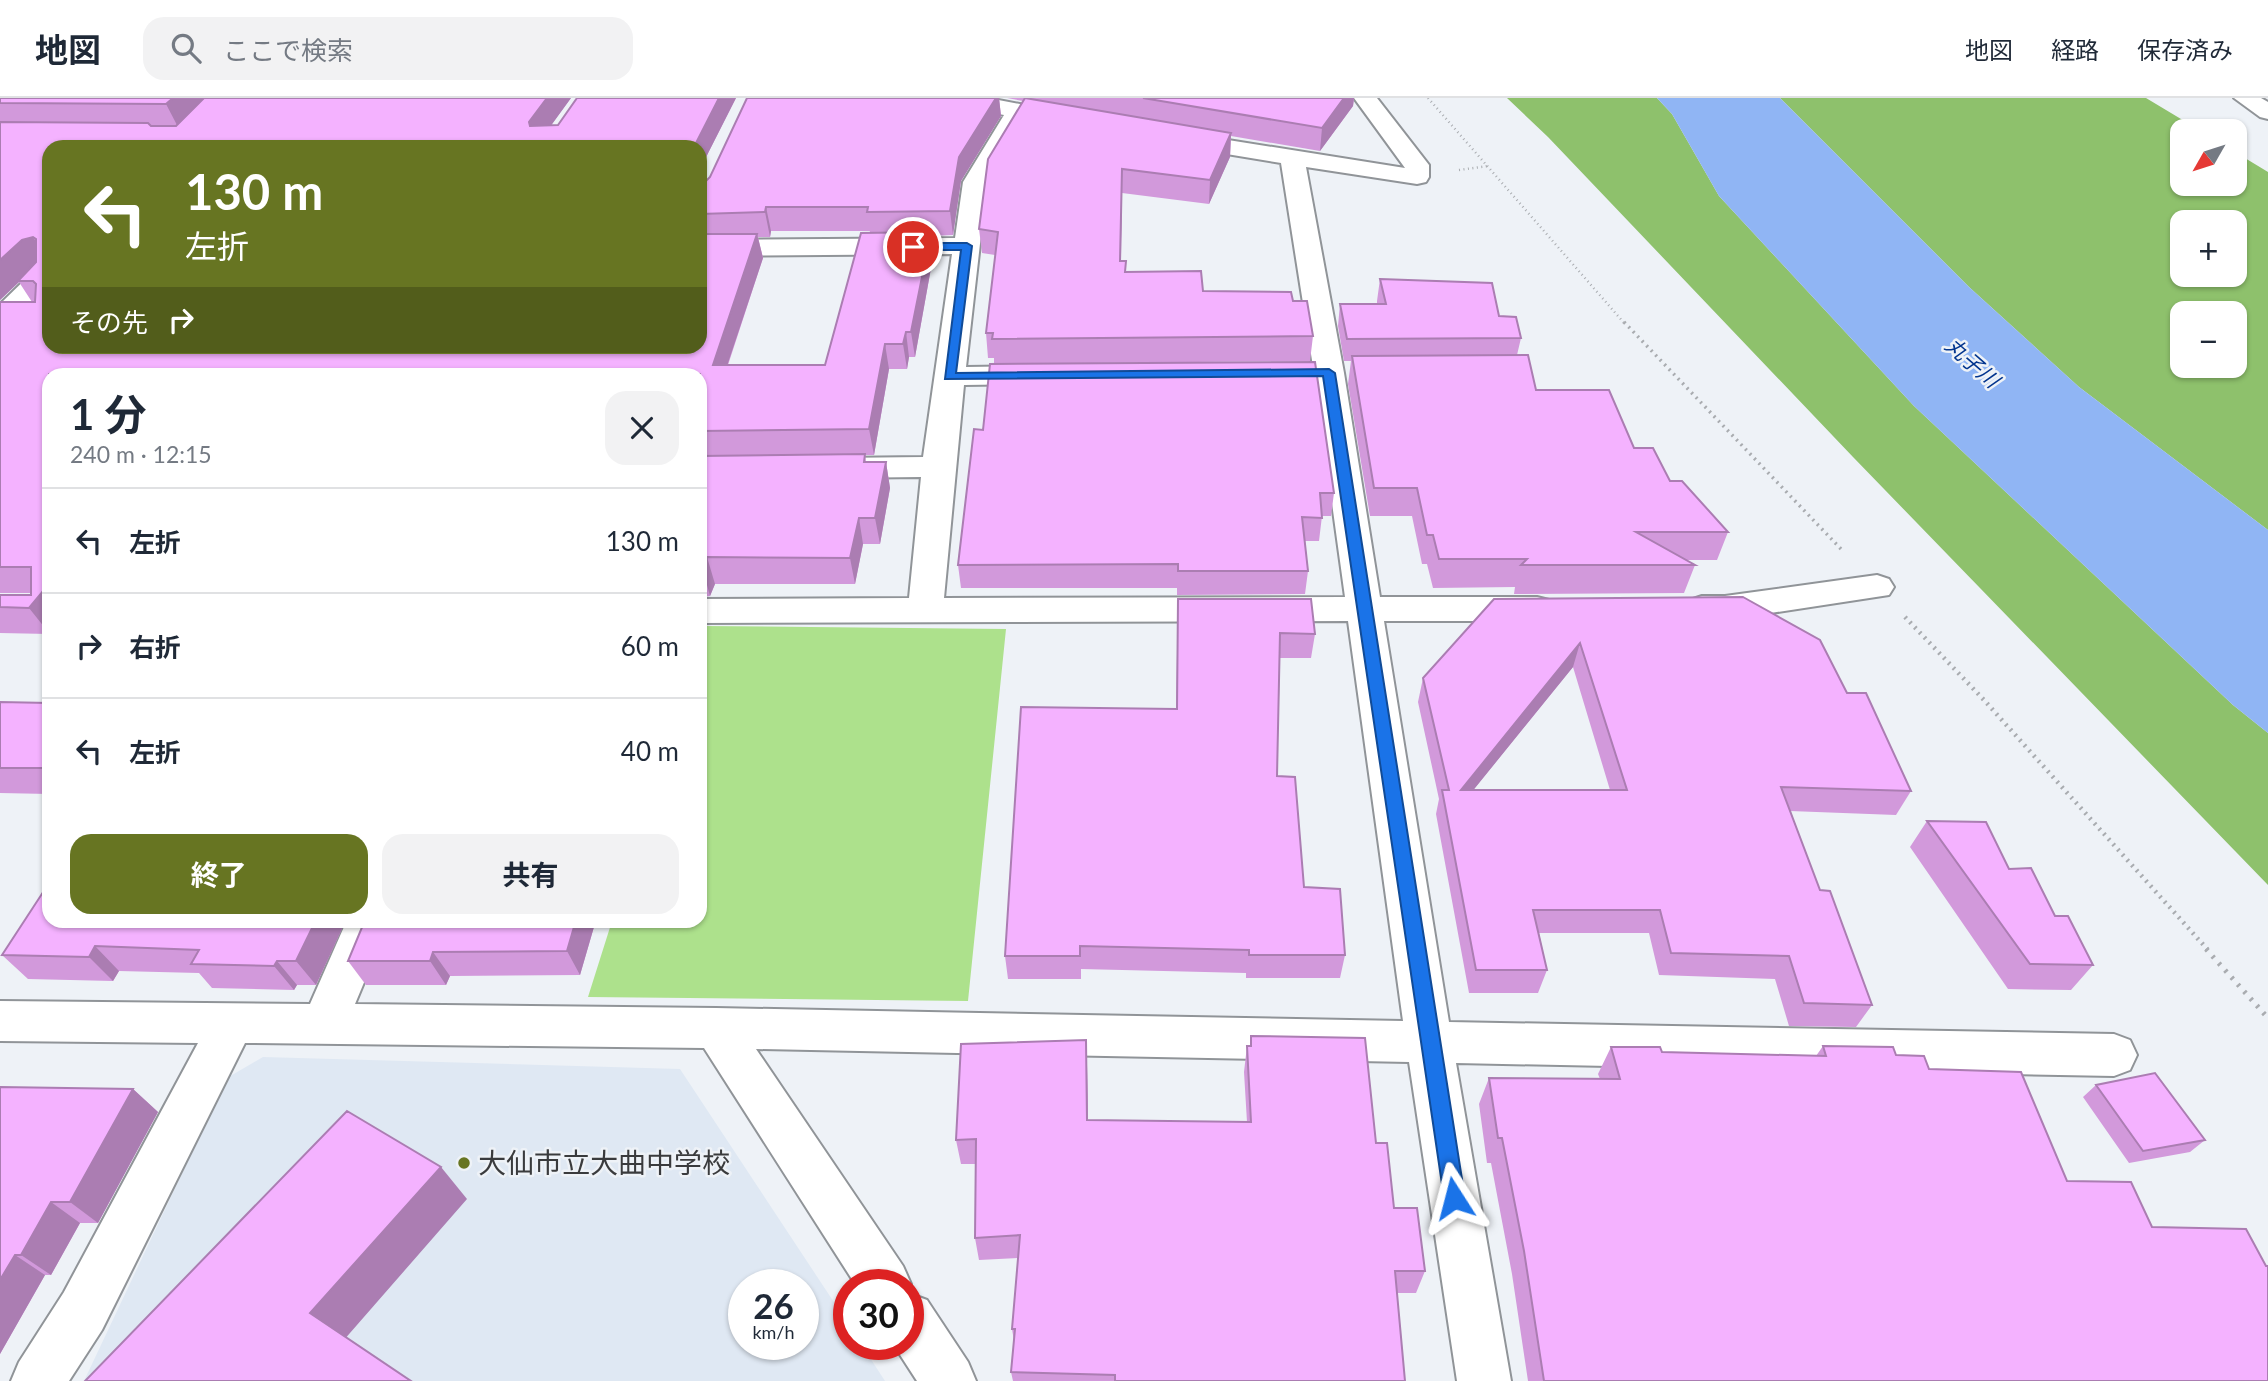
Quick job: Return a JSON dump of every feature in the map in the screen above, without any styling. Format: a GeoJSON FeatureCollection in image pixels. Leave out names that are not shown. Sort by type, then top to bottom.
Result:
{"type":"FeatureCollection","features":[{"type":"Feature","properties":{"kind":"street"},"geometry":{"type":"LineString","coordinates":[[952,98],[1086,123]]}},
{"type":"Feature","properties":{"kind":"street"},"geometry":{"type":"LineString","coordinates":[[1155,135],[1417,177],[1417,165],[1365,98]]}},
{"type":"Feature","properties":{"kind":"street"},"geometry":{"type":"LineString","coordinates":[[2245,98],[2268,112]]}},
{"type":"Feature","properties":{"kind":"street"},"geometry":{"type":"LineString","coordinates":[[925,612],[939,467],[975,182],[1018,111]]}},
{"type":"Feature","properties":{"kind":"street"},"geometry":{"type":"LineString","coordinates":[[1292,158],[1329,373],[1429,1042],[1484,1381]]}},
{"type":"Feature","properties":{"kind":"street"},"geometry":{"type":"LineString","coordinates":[[707,248],[967,246]]}},
{"type":"Feature","properties":{"kind":"street"},"geometry":{"type":"LineString","coordinates":[[1,318],[42,279]]}},
{"type":"Feature","properties":{"kind":"street"},"geometry":{"type":"LineString","coordinates":[[1,318],[38,317]]}},
{"type":"Feature","properties":{"kind":"street"},"geometry":{"type":"LineString","coordinates":[[950,376],[1071,375]]}},
{"type":"Feature","properties":{"kind":"street"},"geometry":{"type":"LineString","coordinates":[[806,468],[939,467]]}},
{"type":"Feature","properties":{"kind":"street"},"geometry":{"type":"LineString","coordinates":[[1669,608],[1725,608],[1877,587]]}},
{"type":"Feature","properties":{"kind":"street"},"geometry":{"type":"LineString","coordinates":[[707,611],[1572,609]]}},
{"type":"Feature","properties":{"kind":"street"},"geometry":{"type":"LineString","coordinates":[[324,1025],[366,928]]}},
{"type":"Feature","properties":{"kind":"street"},"geometry":{"type":"LineString","coordinates":[[0,1021],[716,1028],[2114,1055]]}},
{"type":"Feature","properties":{"kind":"street"},"geometry":{"type":"LineString","coordinates":[[38,1381],[83,1311],[232,1023]]}},
{"type":"Feature","properties":{"kind":"street"},"geometry":{"type":"LineString","coordinates":[[716,1028],[875,1269]]}},
{"type":"Feature","properties":{"kind":"street"},"geometry":{"type":"LineString","coordinates":[[924,1343],[949,1381]]}},
{"type":"Feature","properties":{"kind":"shaded area","name":"大仙市立大曲中学校"},"geometry":{"type":"Polygon","coordinates":[[[263,1057],[680,1069],[812,1269],[728,1269],[728,1360],[819,1360],[819,1280],[833,1301],[833,1360],[871,1360],[885,1381],[84,1381],[227,1078],[263,1057]]]}},
{"type":"Feature","properties":{"kind":"green space"},"geometry":{"type":"Polygon","coordinates":[[[1507,98],[1657,98],[1672,114],[1719,196],[1914,406],[2233,705],[2268,733],[2268,885],[1853,457],[1548,137],[1507,98]]]}},
{"type":"Feature","properties":{"kind":"green space"},"geometry":{"type":"Polygon","coordinates":[[[1780,98],[2146,98],[2181,119],[2170,119],[2170,196],[2247,196],[2247,159],[2268,172],[2268,530],[2079,387],[1969,287],[1780,98]]]}},
{"type":"Feature","properties":{"kind":"green space"},"geometry":{"type":"Polygon","coordinates":[[[707,626],[1006,629],[968,1001],[588,997],[610,928],[707,928],[707,626]]]}},
{"type":"Feature","properties":{"kind":"water","name":"丸子川"},"geometry":{"type":"Polygon","coordinates":[[[1657,98],[1780,98],[1969,287],[2079,387],[2268,530],[2268,733],[2233,705],[1914,406],[1719,196],[1672,114],[1657,98]]]}},
{"type":"Feature","properties":{"kind":"building"},"geometry":{"type":"Polygon","coordinates":[[[0,98],[173,98],[166,104],[0,103],[0,98]]]}},
{"type":"Feature","properties":{"kind":"building"},"geometry":{"type":"Polygon","coordinates":[[[204,98],[547,98],[529,122],[530,126],[558,125],[577,98],[719,98],[698,140],[42,140],[42,354],[707,354],[707,234],[757,234],[713,365],[825,365],[861,233],[931,232],[911,332],[906,332],[903,344],[885,344],[869,429],[707,431],[707,368],[42,368],[42,592],[29,608],[0,607],[0,595],[31,595],[31,567],[0,567],[0,302],[35,302],[36,284],[33,281],[18,281],[36,262],[36,239],[33,237],[22,240],[0,260],[0,122],[148,123],[151,126],[176,126],[204,98]]]}},
{"type":"Feature","properties":{"kind":"building"},"geometry":{"type":"Polygon","coordinates":[[[747,98],[996,98],[959,157],[950,211],[867,212],[868,207],[766,207],[765,212],[707,214],[707,180],[747,98]]]}},
{"type":"Feature","properties":{"kind":"building"},"geometry":{"type":"Polygon","coordinates":[[[1025,98],[1231,133],[1210,180],[1122,169],[1120,261],[1126,261],[1125,272],[1201,271],[1203,291],[1291,292],[1293,301],[1307,301],[1313,336],[992,339],[993,333],[986,333],[998,232],[979,229],[988,159],[1025,98]]]}},
{"type":"Feature","properties":{"kind":"building"},"geometry":{"type":"Polygon","coordinates":[[[1143,98],[1344,98],[1322,128],[1143,98]]]}},
{"type":"Feature","properties":{"kind":"building"},"geometry":{"type":"Polygon","coordinates":[[[1380,279],[1492,283],[1499,316],[1516,317],[1521,338],[1347,339],[1340,304],[1386,304],[1380,279]]]}},
{"type":"Feature","properties":{"kind":"building"},"geometry":{"type":"Polygon","coordinates":[[[1528,355],[1536,390],[1609,390],[1634,448],[1653,448],[1670,481],[1682,481],[1728,532],[1636,532],[1695,565],[1521,565],[1527,559],[1439,559],[1433,535],[1427,535],[1417,488],[1374,488],[1352,356],[1528,355]]]}},
{"type":"Feature","properties":{"kind":"building"},"geometry":{"type":"Polygon","coordinates":[[[1315,362],[1334,493],[1320,493],[1322,518],[1302,517],[1308,571],[1178,571],[1178,564],[958,565],[974,429],[983,430],[990,364],[1315,362]]]}},
{"type":"Feature","properties":{"kind":"building"},"geometry":{"type":"Polygon","coordinates":[[[865,454],[864,462],[886,462],[875,518],[859,518],[850,558],[707,557],[707,456],[865,454]]]}},
{"type":"Feature","properties":{"kind":"building"},"geometry":{"type":"Polygon","coordinates":[[[1743,597],[1820,640],[1847,693],[1866,693],[1911,791],[1781,787],[1820,890],[1830,891],[1872,1005],[1804,1003],[1789,956],[1671,953],[1660,910],[1533,910],[1547,970],[1476,970],[1442,790],[1449,790],[1423,678],[1494,599],[1743,597]],[[1580,643],[1461,790],[1627,790],[1580,643]]]}},
{"type":"Feature","properties":{"kind":"building"},"geometry":{"type":"Polygon","coordinates":[[[1178,599],[1311,599],[1315,634],[1280,633],[1277,776],[1295,777],[1304,887],[1340,889],[1345,955],[1249,955],[1249,950],[1080,946],[1080,956],[1005,956],[1021,707],[1177,709],[1178,599]]]}},
{"type":"Feature","properties":{"kind":"building"},"geometry":{"type":"Polygon","coordinates":[[[0,702],[42,703],[42,768],[0,768],[0,702]]]}},
{"type":"Feature","properties":{"kind":"building"},"geometry":{"type":"Polygon","coordinates":[[[1927,821],[1986,822],[2009,869],[2031,868],[2055,916],[2068,916],[2093,965],[2030,964],[1927,821]]]}},
{"type":"Feature","properties":{"kind":"building"},"geometry":{"type":"Polygon","coordinates":[[[42,894],[42,928],[312,928],[296,961],[277,961],[274,966],[191,964],[199,950],[95,946],[89,957],[2,955],[42,894]]]}},
{"type":"Feature","properties":{"kind":"building"},"geometry":{"type":"Polygon","coordinates":[[[362,928],[574,928],[567,951],[433,952],[430,961],[348,961],[362,928]]]}},
{"type":"Feature","properties":{"kind":"building"},"geometry":{"type":"Polygon","coordinates":[[[1251,1036],[1365,1038],[1376,1143],[1387,1143],[1394,1208],[1417,1208],[1425,1271],[1395,1271],[1405,1381],[1115,1381],[1115,1375],[1011,1372],[1020,1235],[975,1238],[976,1139],[956,1140],[961,1044],[1086,1040],[1087,1120],[1251,1122],[1247,1046],[1251,1046],[1251,1036]]]}},
{"type":"Feature","properties":{"kind":"building"},"geometry":{"type":"Polygon","coordinates":[[[1823,1046],[1893,1047],[1896,1055],[1924,1056],[1929,1069],[2021,1072],[2067,1181],[2131,1182],[2152,1227],[2246,1229],[2268,1266],[2268,1381],[1544,1381],[1524,1251],[1502,1138],[1498,1138],[1489,1078],[1620,1079],[1611,1047],[1660,1047],[1662,1052],[1826,1056],[1823,1046]]]}},
{"type":"Feature","properties":{"kind":"building"},"geometry":{"type":"Polygon","coordinates":[[[2155,1073],[2205,1140],[2143,1151],[2096,1085],[2155,1073]]]}},
{"type":"Feature","properties":{"kind":"building"},"geometry":{"type":"Polygon","coordinates":[[[0,1087],[133,1089],[70,1202],[51,1202],[21,1255],[15,1255],[0,1280],[0,1087]]]}},
{"type":"Feature","properties":{"kind":"building"},"geometry":{"type":"Polygon","coordinates":[[[347,1111],[441,1167],[310,1313],[411,1381],[85,1381],[347,1111]]]}},
{"type":"Feature","properties":{"kind":"place","name":"大仙市立大曲中学校"},"geometry":{"type":"Point","coordinates":[464,1163]}},
{"type":"Feature","properties":{"kind":"route"},"geometry":{"type":"LineString","coordinates":[[913,247],[967,246],[950,376],[1329,373],[1454,1198]]}}]}
